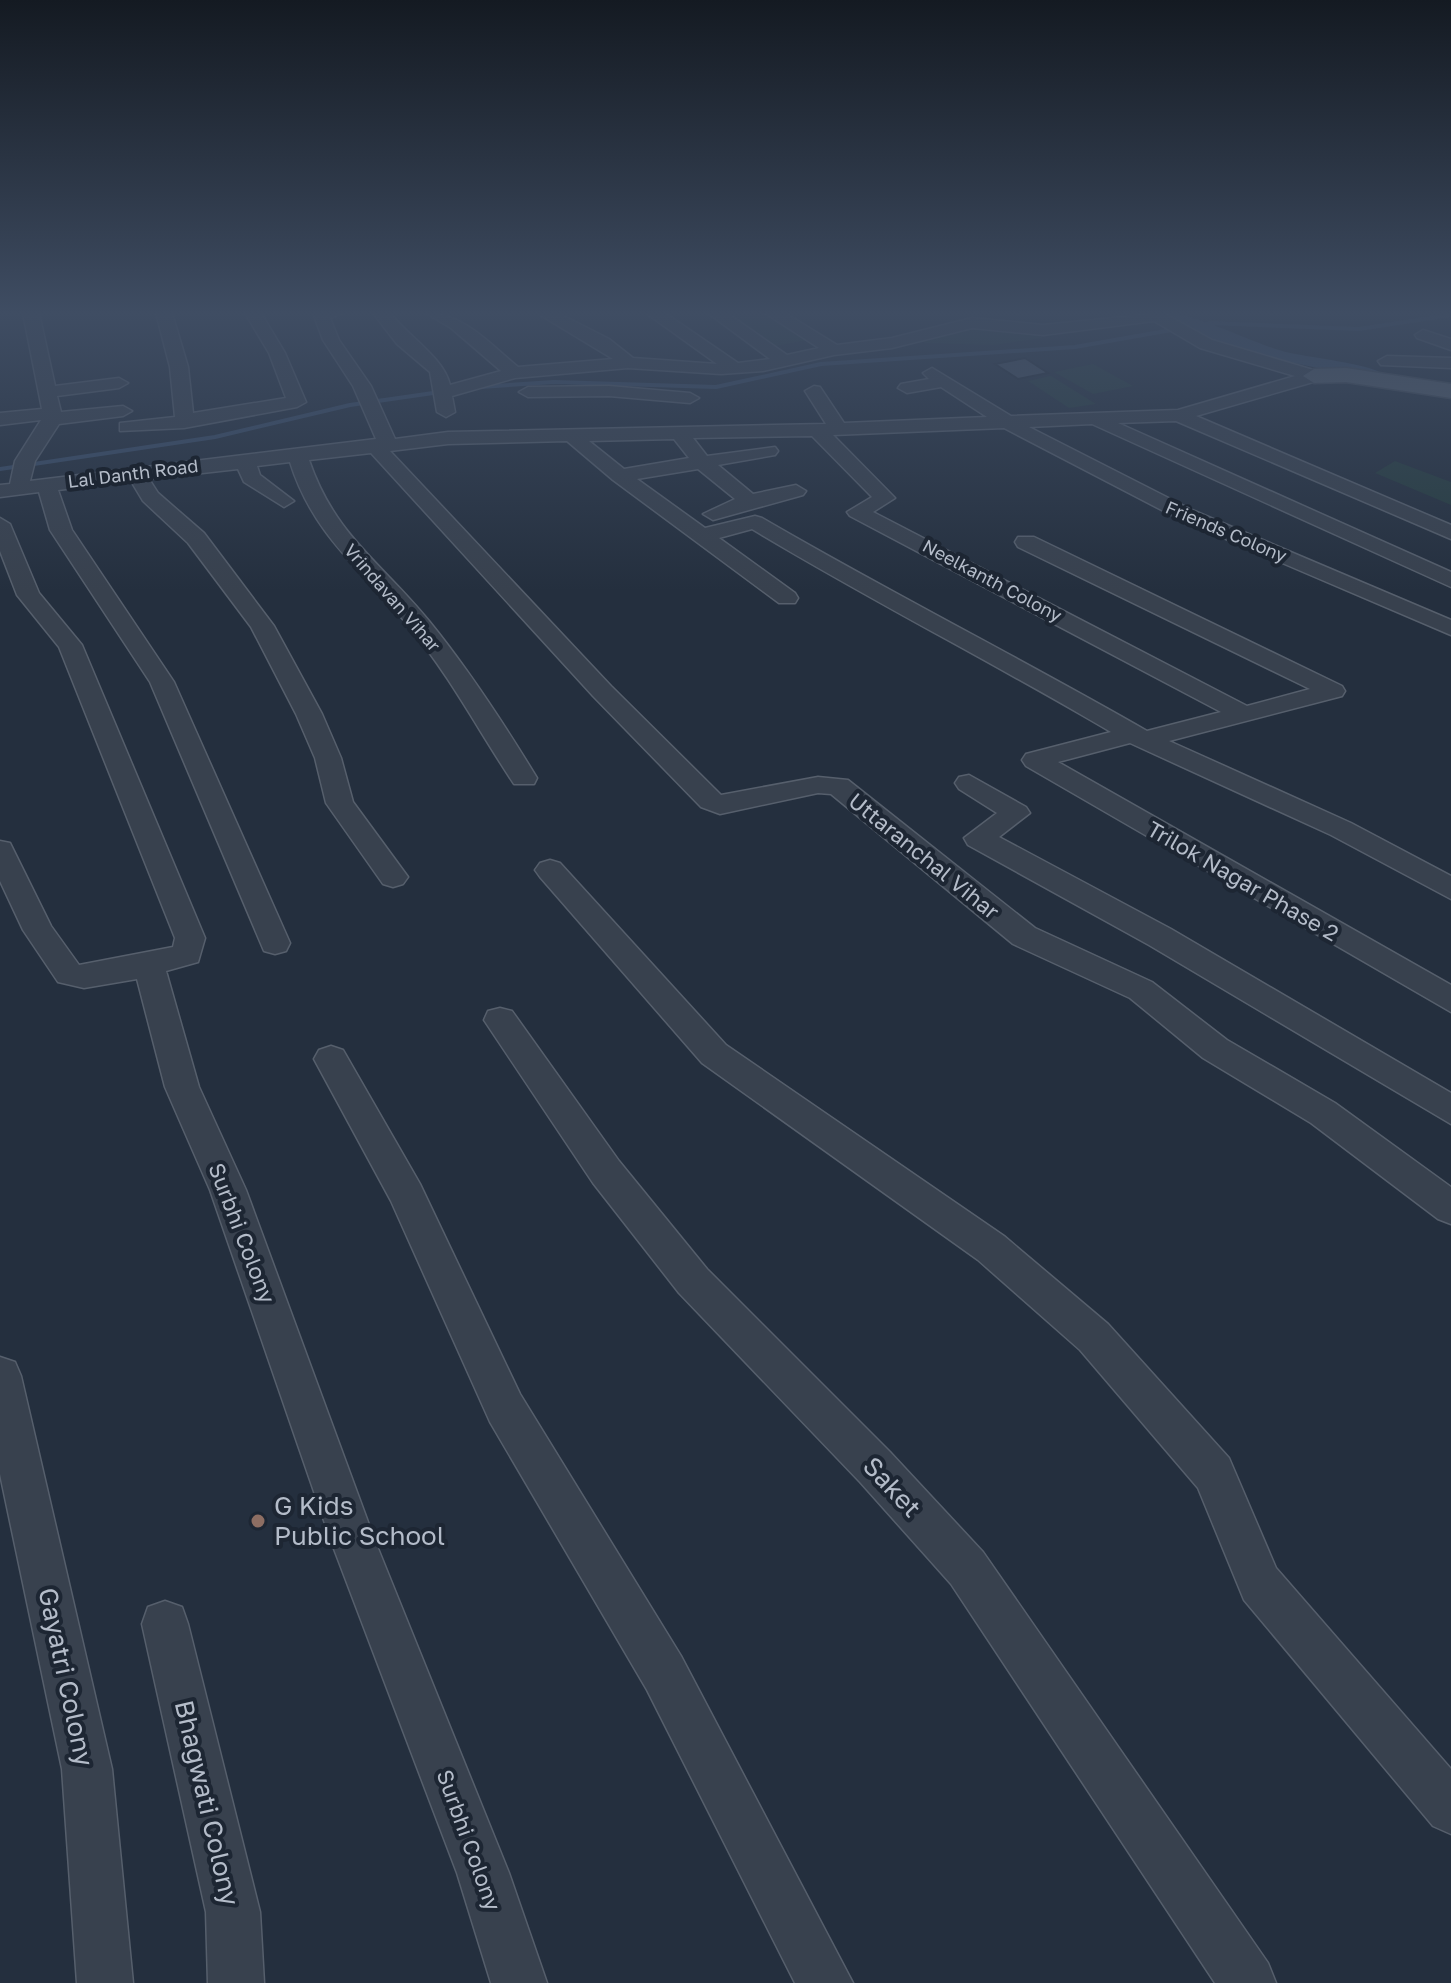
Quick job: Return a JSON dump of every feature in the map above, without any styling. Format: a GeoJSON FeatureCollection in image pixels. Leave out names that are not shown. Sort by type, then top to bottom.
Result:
{"type":"FeatureCollection","features":[{"type":"Feature","properties":{"kind":"street"},"geometry":{"type":"LineString","coordinates":[[17,478],[52,416],[50,406]]}},
{"type":"Feature","properties":{"kind":"street"},"geometry":{"type":"LineString","coordinates":[[184,406],[184,426]]}},
{"type":"Feature","properties":{"kind":"street"},"geometry":{"type":"LineString","coordinates":[[0,419],[52,416],[125,419],[184,426],[249,439],[292,406]]}},
{"type":"Feature","properties":{"kind":"street"},"geometry":{"type":"LineString","coordinates":[[370,406],[380,443]]}},
{"type":"Feature","properties":{"kind":"street"},"geometry":{"type":"LineString","coordinates":[[446,406],[448,438]]}},
{"type":"Feature","properties":{"kind":"street"},"geometry":{"type":"LineString","coordinates":[[819,406],[827,429]]}},
{"type":"Feature","properties":{"kind":"street","name":"Friends Colony"},"geometry":{"type":"LineString","coordinates":[[980,406],[1127,490],[1451,628]]}},
{"type":"Feature","properties":{"kind":"street","name":"Lal Danth Road"},"geometry":{"type":"LineString","coordinates":[[17,478],[47,486],[136,474],[249,439],[297,454],[448,438],[1097,421],[1179,415],[1212,406]]}},
{"type":"Feature","properties":{"kind":"street"},"geometry":{"type":"LineString","coordinates":[[1179,415],[1451,533]]}},
{"type":"Feature","properties":{"kind":"street"},"geometry":{"type":"LineString","coordinates":[[1097,421],[1446,573]]}},
{"type":"Feature","properties":{"kind":"street","name":"Neelkanth Colony"},"geometry":{"type":"LineString","coordinates":[[827,429],[885,498],[857,512],[1244,714]]}},
{"type":"Feature","properties":{"kind":"street"},"geometry":{"type":"LineString","coordinates":[[679,432],[700,460],[749,501]]}},
{"type":"Feature","properties":{"kind":"street"},"geometry":{"type":"LineString","coordinates":[[571,435],[620,476],[787,598]]}},
{"type":"Feature","properties":{"kind":"street"},"geometry":{"type":"LineString","coordinates":[[249,439],[251,478],[284,501]]}},
{"type":"Feature","properties":{"kind":"street","name":"Uttaranchal Vihar"},"geometry":{"type":"LineString","coordinates":[[380,443],[602,691],[711,801],[720,805],[818,785],[838,786],[994,915],[1024,936],[1141,990],[1215,1049],[1323,1113],[1451,1208]]}},
{"type":"Feature","properties":{"kind":"street"},"geometry":{"type":"LineString","coordinates":[[620,476],[700,460],[768,451]]}},
{"type":"Feature","properties":{"kind":"street","name":"Vrindavan Vihar"},"geometry":{"type":"LineString","coordinates":[[297,454],[311,496],[327,523],[420,625],[483,711],[524,778]]}},
{"type":"Feature","properties":{"kind":"street"},"geometry":{"type":"LineString","coordinates":[[136,474],[150,497],[196,538],[262,626],[309,714],[328,758],[340,803],[393,877]]}},
{"type":"Feature","properties":{"kind":"street"},"geometry":{"type":"LineString","coordinates":[[47,486],[61,530],[162,682],[275,943]]}},
{"type":"Feature","properties":{"kind":"street"},"geometry":{"type":"LineString","coordinates":[[696,529],[749,501],[796,491]]}},
{"type":"Feature","properties":{"kind":"street"},"geometry":{"type":"LineString","coordinates":[[696,529],[755,522],[876,594],[997,655],[1138,737],[1341,829],[1451,889]]}},
{"type":"Feature","properties":{"kind":"street"},"geometry":{"type":"LineString","coordinates":[[0,524],[28,595],[70,645],[190,938],[187,954],[149,965],[84,977],[69,974],[38,930],[0,850]]}},
{"type":"Feature","properties":{"kind":"street"},"geometry":{"type":"LineString","coordinates":[[1026,542],[1333,691],[1138,737]]}},
{"type":"Feature","properties":{"kind":"street","name":"Trilok Nagar Phase 2"},"geometry":{"type":"LineString","coordinates":[[1138,737],[1035,760],[1451,1000]]}},
{"type":"Feature","properties":{"kind":"street"},"geometry":{"type":"LineString","coordinates":[[969,783],[1016,813],[978,838],[1173,945],[1451,1110]]}},
{"type":"Feature","properties":{"kind":"street"},"geometry":{"type":"LineString","coordinates":[[550,870],[714,1054],[991,1248],[1094,1337],[1214,1473],[1260,1584],[1451,1808]]}},
{"type":"Feature","properties":{"kind":"street","name":"Surbhi Colony"},"geometry":{"type":"LineString","coordinates":[[149,965],[182,1087],[228,1190],[353,1541],[483,1873],[519,1983]]}},
{"type":"Feature","properties":{"kind":"street","name":"Saket"},"geometry":{"type":"LineString","coordinates":[[500,1020],[606,1172],[693,1281],[875,1467],[967,1568],[1248,1983]]}},
{"type":"Feature","properties":{"kind":"street"},"geometry":{"type":"LineString","coordinates":[[331,1059],[407,1195],[505,1408],[664,1673],[825,1983]]}},
{"type":"Feature","properties":{"kind":"street","name":"Gayatri Colony"},"geometry":{"type":"LineString","coordinates":[[0,1376],[87,1769],[105,1983]]}},
{"type":"Feature","properties":{"kind":"street","name":"Bhagwati Colony"},"geometry":{"type":"LineString","coordinates":[[165,1624],[233,1912],[236,1983]]}},
{"type":"Feature","properties":{"kind":"green space"},"geometry":{"type":"Polygon","coordinates":[[[1395,461],[1451,482],[1451,505],[1375,473],[1395,461]]]}},
{"type":"Feature","properties":{"kind":"waterway"},"geometry":{"type":"LineString","coordinates":[[0,469],[215,437],[348,406]]}},
{"type":"Feature","properties":{"kind":"place","name":"G Kids Public School"},"geometry":{"type":"Point","coordinates":[258,1521]}}]}
